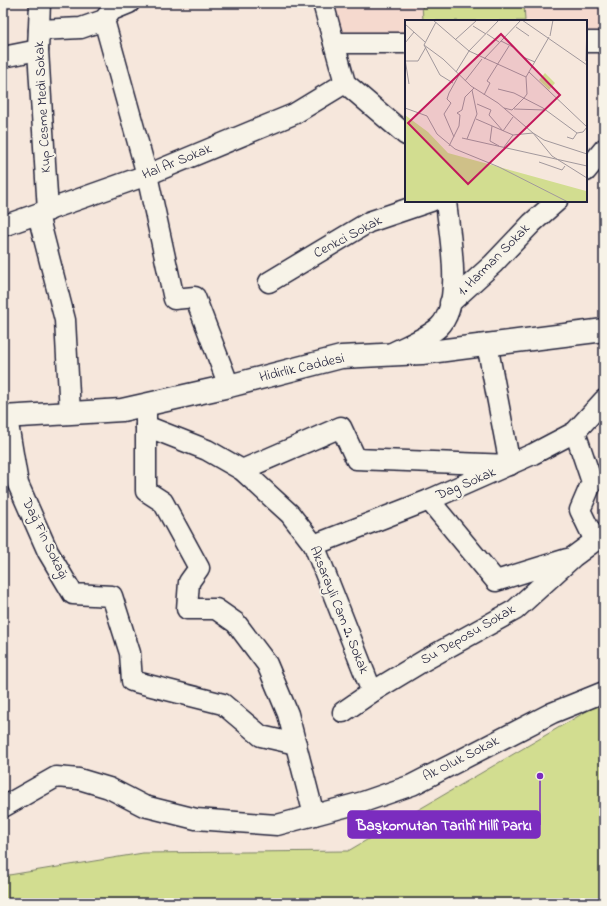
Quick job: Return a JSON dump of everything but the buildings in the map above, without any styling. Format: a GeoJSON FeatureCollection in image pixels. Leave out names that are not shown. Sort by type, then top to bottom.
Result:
{"type":"FeatureCollection","features":[{"type":"Feature","properties":{"kind":"street","name":"Kup Cesme Medi Sokak"},"geometry":{"type":"LineString","coordinates":[[40,3],[38,50],[43,213],[65,320],[70,413]]}},
{"type":"Feature","properties":{"kind":"street"},"geometry":{"type":"LineString","coordinates":[[39,30],[81,28],[104,20],[112,10],[129,3]]}},
{"type":"Feature","properties":{"kind":"street"},"geometry":{"type":"LineString","coordinates":[[323,3],[345,83],[405,135]]}},
{"type":"Feature","properties":{"kind":"street"},"geometry":{"type":"LineString","coordinates":[[104,20],[147,174],[174,299],[195,297],[229,386]]}},
{"type":"Feature","properties":{"kind":"street"},"geometry":{"type":"LineString","coordinates":[[587,42],[604,42]]}},
{"type":"Feature","properties":{"kind":"street"},"geometry":{"type":"LineString","coordinates":[[334,43],[405,43]]}},
{"type":"Feature","properties":{"kind":"street"},"geometry":{"type":"LineString","coordinates":[[3,57],[38,50]]}},
{"type":"Feature","properties":{"kind":"street","name":"Hal Ar Sokak"},"geometry":{"type":"LineString","coordinates":[[3,226],[43,213],[147,174],[294,114],[345,83]]}},
{"type":"Feature","properties":{"kind":"street"},"geometry":{"type":"LineString","coordinates":[[587,154],[604,149]]}},
{"type":"Feature","properties":{"kind":"street"},"geometry":{"type":"LineString","coordinates":[[587,170],[604,149]]}},
{"type":"Feature","properties":{"kind":"street","name":"Cenkci Sokak"},"geometry":{"type":"LineString","coordinates":[[269,282],[370,222],[428,202]]}},
{"type":"Feature","properties":{"kind":"street"},"geometry":{"type":"LineString","coordinates":[[390,354],[438,328],[448,316],[454,283],[446,202]]}},
{"type":"Feature","properties":{"kind":"street","name":"1. Harman Sokak"},"geometry":{"type":"LineString","coordinates":[[450,303],[493,264],[532,223],[556,202]]}},
{"type":"Feature","properties":{"kind":"street","name":"Hidirlik Caddesi"},"geometry":{"type":"LineString","coordinates":[[5,418],[122,410],[229,386],[341,357],[422,353],[604,330]]}},
{"type":"Feature","properties":{"kind":"street"},"geometry":{"type":"LineString","coordinates":[[242,470],[341,427],[356,459],[510,465],[487,344]]}},
{"type":"Feature","properties":{"kind":"street","name":"Dag Sokak"},"geometry":{"type":"LineString","coordinates":[[314,546],[429,500],[510,465],[575,432],[604,400]]}},
{"type":"Feature","properties":{"kind":"street"},"geometry":{"type":"LineString","coordinates":[[146,405],[146,491],[163,502],[199,568],[189,582],[188,609],[216,609],[236,623],[266,664],[288,714],[314,815]]}},
{"type":"Feature","properties":{"kind":"street","name":"Dağ Fin Sokağı"},"geometry":{"type":"LineString","coordinates":[[5,418],[11,486],[73,594],[112,596],[130,653],[132,681],[223,704],[261,736],[296,744]]}},
{"type":"Feature","properties":{"kind":"street","name":"Aksarayli Cam 2. Sokak"},"geometry":{"type":"LineString","coordinates":[[146,426],[207,450],[242,470],[290,514],[314,546],[372,692]]}},
{"type":"Feature","properties":{"kind":"street"},"geometry":{"type":"LineString","coordinates":[[575,432],[592,482],[580,510],[599,537]]}},
{"type":"Feature","properties":{"kind":"street"},"geometry":{"type":"LineString","coordinates":[[429,500],[496,581],[573,557]]}},
{"type":"Feature","properties":{"kind":"street","name":"Su Deposu Sokak"},"geometry":{"type":"LineString","coordinates":[[343,712],[372,692],[515,610],[573,557],[599,537]]}},
{"type":"Feature","properties":{"kind":"street","name":"Ak Oluk Sokak"},"geometry":{"type":"LineString","coordinates":[[3,807],[56,777],[79,779],[109,788],[144,806],[196,819],[277,825],[363,802],[412,784],[552,713],[604,692]]}},
{"type":"Feature","properties":{"kind":"shaded area"},"geometry":{"type":"Polygon","coordinates":[[[326,3],[604,3],[604,31],[587,31],[587,20],[405,20],[405,38],[337,41],[326,3]]]}},
{"type":"Feature","properties":{"kind":"green space"},"geometry":{"type":"Polygon","coordinates":[[[422,3],[524,3],[525,20],[423,20],[422,3]]]}},
{"type":"Feature","properties":{"kind":"green space"},"geometry":{"type":"Polygon","coordinates":[[[604,701],[604,903],[3,903],[3,876],[143,853],[348,851],[604,701]]]}},
{"type":"Feature","properties":{"kind":"place","name":"Başkomutan Tarihî Millî Parkı"},"geometry":{"type":"Point","coordinates":[540,776]}}]}
